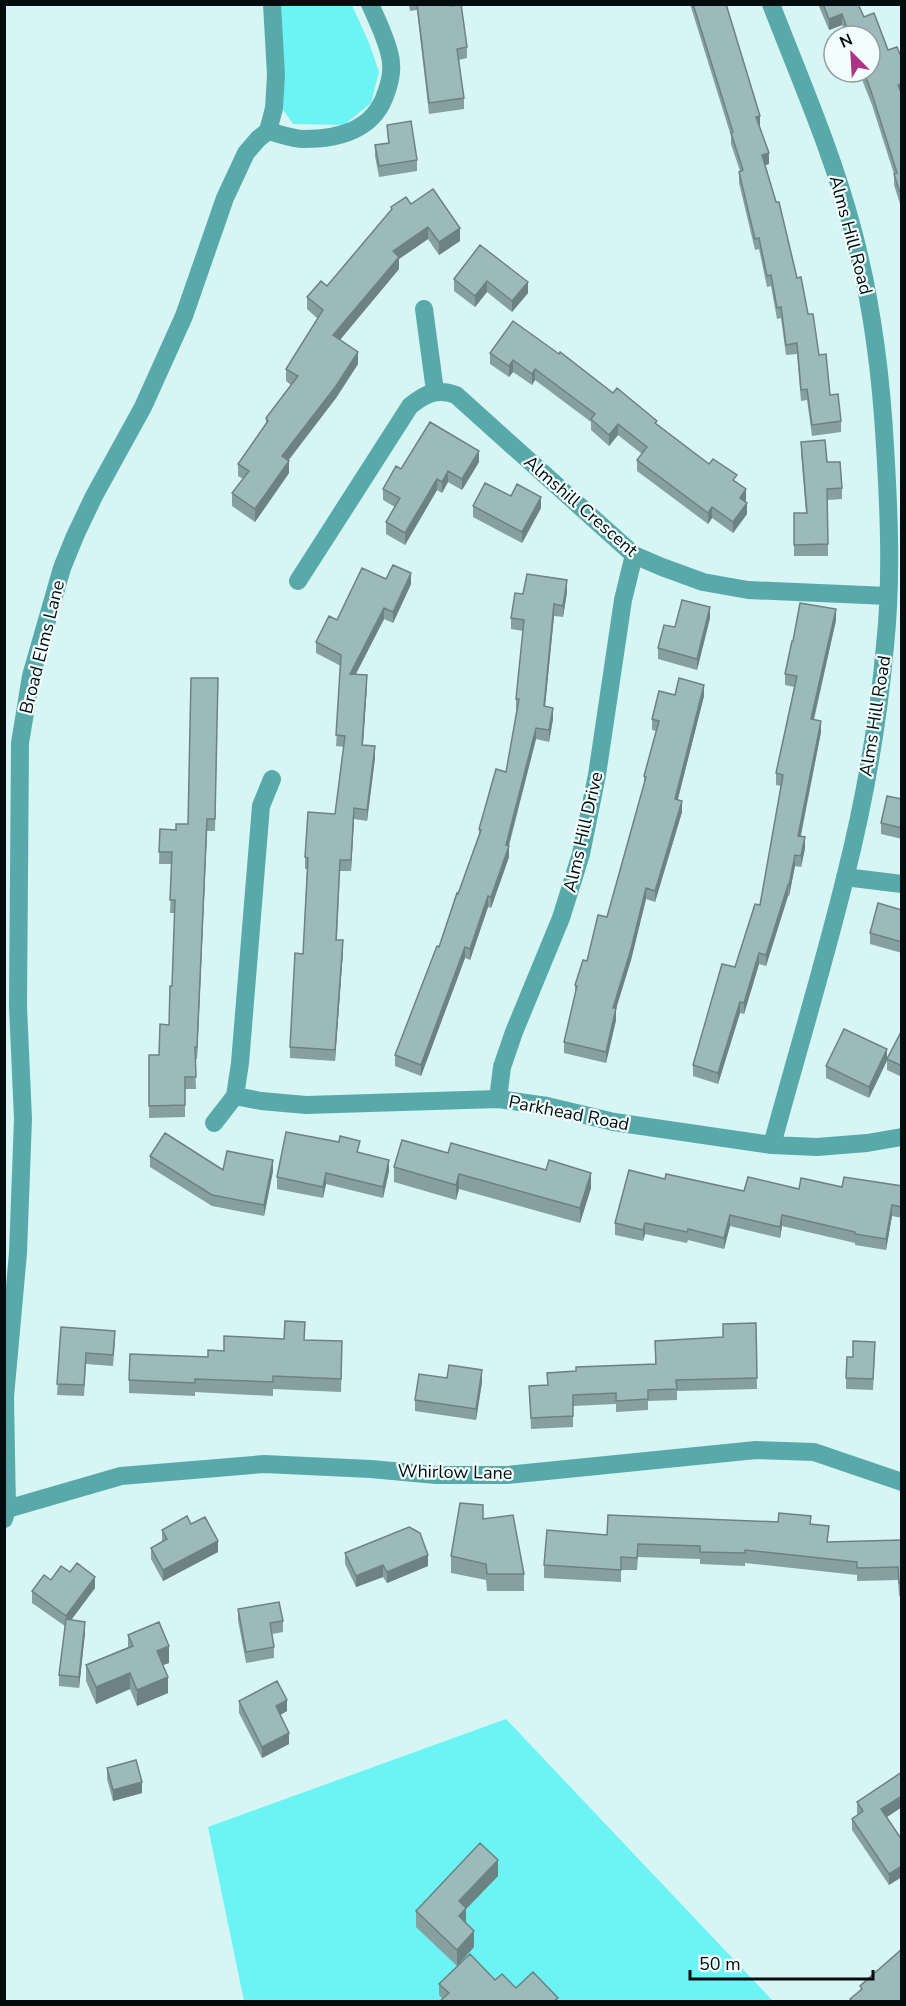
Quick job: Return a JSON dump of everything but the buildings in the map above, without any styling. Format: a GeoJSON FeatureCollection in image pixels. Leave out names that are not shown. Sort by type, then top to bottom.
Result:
{"type":"FeatureCollection","features":[{"type":"Feature","properties":{"kind":"street"},"geometry":{"type":"LineString","coordinates":[[272,4],[276,75],[274,108],[268,131],[303,139],[336,136],[356,131],[371,118],[384,101],[391,80],[390,53],[370,4]]}},
{"type":"Feature","properties":{"kind":"street","name":"Alms Hill Road"},"geometry":{"type":"LineString","coordinates":[[771,4],[818,123],[850,220],[873,318],[882,396],[888,495],[888,596],[885,646],[861,802],[845,877],[772,1145]]}},
{"type":"Feature","properties":{"kind":"street","name":"Broad Elms Lane"},"geometry":{"type":"LineString","coordinates":[[6,1514],[5,1397],[18,1253],[23,1119],[18,1006],[20,743],[31,676],[62,568],[75,536],[94,496],[143,407],[180,327],[225,198],[246,153],[268,131]]}},
{"type":"Feature","properties":{"kind":"street"},"geometry":{"type":"LineString","coordinates":[[298,581],[410,406],[424,395],[435,391],[424,309]]}},
{"type":"Feature","properties":{"kind":"street","name":"Almshill Crescent"},"geometry":{"type":"LineString","coordinates":[[435,391],[456,395],[634,555],[703,582],[748,590],[888,596]]}},
{"type":"Feature","properties":{"kind":"street","name":"Alms Hill Drive"},"geometry":{"type":"LineString","coordinates":[[498,1100],[502,1067],[561,918],[581,855],[597,774],[623,600],[634,555]]}},
{"type":"Feature","properties":{"kind":"street"},"geometry":{"type":"LineString","coordinates":[[214,1123],[235,1096],[240,1063],[261,806],[272,779]]}},
{"type":"Feature","properties":{"kind":"street"},"geometry":{"type":"LineString","coordinates":[[845,877],[902,884]]}},
{"type":"Feature","properties":{"kind":"street","name":"Parkhead Road"},"geometry":{"type":"LineString","coordinates":[[235,1096],[306,1105],[498,1100],[547,1106],[614,1122],[772,1145],[818,1147],[867,1143],[902,1137]]}},
{"type":"Feature","properties":{"kind":"street","name":"Whirlow Lane"},"geometry":{"type":"LineString","coordinates":[[6,1514],[121,1476],[264,1464],[371,1469],[436,1475],[507,1475],[756,1450],[814,1452],[902,1482]]}},
{"type":"Feature","properties":{"kind":"shaded area"},"geometry":{"type":"Polygon","coordinates":[[[278,5],[352,5],[379,72],[371,103],[344,125],[293,124],[282,108],[278,5]]]}},
{"type":"Feature","properties":{"kind":"shaded area"},"geometry":{"type":"Polygon","coordinates":[[[506,1719],[773,2001],[244,2001],[208,1827],[506,1719]]]}}]}
